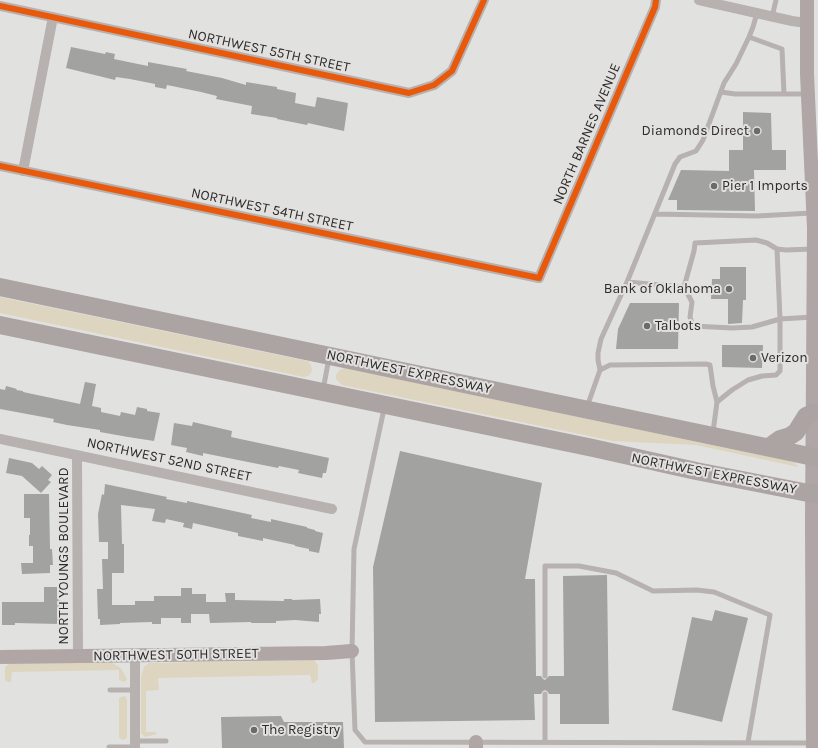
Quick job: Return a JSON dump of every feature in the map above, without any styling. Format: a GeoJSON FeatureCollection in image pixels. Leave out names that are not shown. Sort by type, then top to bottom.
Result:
{"type":"FeatureCollection","features":[{"type":"Feature","properties":{"kind":"highway","name":"NORTHWEST EXPRESSWAY"},"geometry":{"type":"LineString","coordinates":[[0,287],[815,457]]}},
{"type":"Feature","properties":{"kind":"highway","name":"NORTHWEST EXPRESSWAY"},"geometry":{"type":"LineString","coordinates":[[0,325],[593,448],[696,472],[815,494]]}},
{"type":"Feature","properties":{"kind":"highway"},"geometry":{"type":"LineString","coordinates":[[769,447],[780,439],[790,436],[796,432],[806,416],[813,413]]}},
{"type":"Feature","properties":{"kind":"main road"},"geometry":{"type":"LineString","coordinates":[[807,0],[813,24],[808,94],[814,248],[813,413],[815,457],[815,744]]}},
{"type":"Feature","properties":{"kind":"main road","name":"NORTHWEST 50TH STREET"},"geometry":{"type":"LineString","coordinates":[[0,657],[326,653],[352,651]]}},
{"type":"Feature","properties":{"kind":"street","name":"NORTHWEST 55TH STREET"},"geometry":{"type":"LineString","coordinates":[[0,6],[409,93],[434,85],[452,71],[484,0]]}},
{"type":"Feature","properties":{"kind":"street","name":"NORTH BARNES AVENUE"},"geometry":{"type":"LineString","coordinates":[[539,278],[655,7],[656,0]]}},
{"type":"Feature","properties":{"kind":"street"},"geometry":{"type":"LineString","coordinates":[[699,0],[734,4],[772,17],[813,24]]}},
{"type":"Feature","properties":{"kind":"street"},"geometry":{"type":"LineString","coordinates":[[23,171],[53,17]]}},
{"type":"Feature","properties":{"kind":"street","name":"NORTHWEST 54TH STREET"},"geometry":{"type":"LineString","coordinates":[[0,166],[539,278]]}},
{"type":"Feature","properties":{"kind":"street","name":"NORTHWEST 52ND STREET"},"geometry":{"type":"LineString","coordinates":[[0,439],[332,509]]}},
{"type":"Feature","properties":{"kind":"street","name":"NORTH YOUNGS BOULEVARD"},"geometry":{"type":"LineString","coordinates":[[77,455],[78,656]]}},
{"type":"Feature","properties":{"kind":"street"},"geometry":{"type":"LineString","coordinates":[[135,656],[135,745]]}},
{"type":"Feature","properties":{"kind":"lane"},"geometry":{"type":"LineString","coordinates":[[772,17],[776,0]]}},
{"type":"Feature","properties":{"kind":"lane"},"geometry":{"type":"LineString","coordinates":[[586,409],[600,370],[598,353],[601,339],[627,282],[675,164],[680,157],[696,151],[703,140],[724,83],[736,64],[749,37],[757,13]]}},
{"type":"Feature","properties":{"kind":"lane"},"geometry":{"type":"LineString","coordinates":[[749,37],[782,49],[784,94]]}},
{"type":"Feature","properties":{"kind":"lane"},"geometry":{"type":"LineString","coordinates":[[721,92],[735,94],[808,94]]}},
{"type":"Feature","properties":{"kind":"lane"},"geometry":{"type":"LineString","coordinates":[[655,214],[757,216],[813,213]]}},
{"type":"Feature","properties":{"kind":"lane"},"geometry":{"type":"LineString","coordinates":[[813,317],[780,319],[752,327],[732,328],[693,326],[690,318],[692,302],[684,287],[695,243],[756,240],[777,249],[786,250],[814,248]]}},
{"type":"Feature","properties":{"kind":"lane"},"geometry":{"type":"LineString","coordinates":[[717,402],[748,380],[762,376],[776,375],[780,371],[780,319],[777,249]]}},
{"type":"Feature","properties":{"kind":"lane"},"geometry":{"type":"LineString","coordinates":[[627,282],[684,287]]}},
{"type":"Feature","properties":{"kind":"lane"},"geometry":{"type":"LineString","coordinates":[[322,392],[330,355]]}},
{"type":"Feature","properties":{"kind":"lane"},"geometry":{"type":"LineString","coordinates":[[600,370],[610,366],[710,365],[717,402],[713,435]]}},
{"type":"Feature","properties":{"kind":"lane"},"geometry":{"type":"LineString","coordinates":[[385,405],[354,549],[352,651],[356,730],[365,742],[476,745],[546,742],[748,742],[815,744]]}},
{"type":"Feature","properties":{"kind":"lane"},"geometry":{"type":"LineString","coordinates":[[545,676],[545,566],[579,566],[616,573],[652,590],[697,590],[714,592],[770,615],[748,742]]}},
{"type":"Feature","properties":{"kind":"lane"},"geometry":{"type":"LineString","coordinates":[[110,690],[135,690]]}},
{"type":"Feature","properties":{"kind":"lane"},"geometry":{"type":"LineString","coordinates":[[545,694],[546,742]]}},
{"type":"Feature","properties":{"kind":"lane"},"geometry":{"type":"LineString","coordinates":[[109,747],[166,741]]}},
{"type":"Feature","properties":{"kind":"lane"},"geometry":{"type":"LineString","coordinates":[[638,742],[639,748]]}},
{"type":"Feature","properties":{"kind":"shaded area"},"geometry":{"type":"Polygon","coordinates":[[[0,297],[307,361],[310,363],[312,369],[308,376],[304,377],[0,313],[0,297]]]}},
{"type":"Feature","properties":{"kind":"shaded area"},"geometry":{"type":"Polygon","coordinates":[[[344,368],[789,461],[795,463],[798,467],[696,445],[613,441],[342,385],[336,379],[336,375],[344,368]]]}},
{"type":"Feature","properties":{"kind":"shaded area"},"geometry":{"type":"Polygon","coordinates":[[[314,660],[318,665],[318,679],[314,683],[312,683],[310,675],[158,678],[159,690],[146,691],[146,732],[155,732],[157,734],[145,737],[141,733],[141,677],[144,667],[149,663],[314,660]]]}},
{"type":"Feature","properties":{"kind":"shaded area"},"geometry":{"type":"Polygon","coordinates":[[[110,662],[121,668],[127,679],[125,682],[119,680],[119,670],[12,672],[11,682],[5,680],[5,668],[10,663],[110,662]]]}},
{"type":"Feature","properties":{"kind":"shaded area"},"geometry":{"type":"Polygon","coordinates":[[[125,696],[127,699],[127,738],[123,740],[119,738],[119,698],[125,696]]]}},
{"type":"Feature","properties":{"kind":"building"},"geometry":{"type":"Polygon","coordinates":[[[71,47],[105,54],[106,52],[115,54],[114,59],[148,66],[148,62],[187,69],[186,71],[222,78],[246,85],[246,82],[277,87],[277,89],[296,93],[295,103],[315,107],[317,97],[348,103],[344,131],[308,123],[307,125],[251,114],[252,106],[216,99],[217,96],[201,92],[167,85],[166,89],[155,87],[155,84],[116,77],[115,80],[66,68],[71,47]]]}},
{"type":"Feature","properties":{"kind":"building"},"geometry":{"type":"Polygon","coordinates":[[[743,112],[771,113],[772,150],[786,150],[786,170],[754,170],[755,211],[677,210],[677,200],[668,200],[681,170],[729,171],[729,150],[743,150],[743,112]]]}},
{"type":"Feature","properties":{"kind":"building","name":"Bank of Oklahoma"},"geometry":{"type":"Polygon","coordinates":[[[720,267],[746,267],[746,300],[743,300],[742,323],[728,324],[728,299],[711,299],[712,279],[720,279],[720,267]]]}},
{"type":"Feature","properties":{"kind":"building"},"geometry":{"type":"Polygon","coordinates":[[[630,303],[679,303],[678,349],[616,349],[618,329],[630,303]]]}},
{"type":"Feature","properties":{"kind":"building"},"geometry":{"type":"Polygon","coordinates":[[[722,345],[763,345],[762,368],[722,367],[722,345]]]}},
{"type":"Feature","properties":{"kind":"building"},"geometry":{"type":"Polygon","coordinates":[[[85,382],[96,384],[92,406],[101,408],[101,412],[120,416],[121,412],[135,415],[137,407],[147,409],[147,411],[160,413],[154,441],[100,432],[100,430],[53,422],[54,419],[0,409],[0,389],[5,390],[6,386],[23,392],[80,404],[85,382]]]}},
{"type":"Feature","properties":{"kind":"building"},"geometry":{"type":"Polygon","coordinates":[[[193,422],[232,431],[231,437],[329,458],[326,473],[323,473],[322,478],[298,473],[299,470],[279,466],[278,468],[203,453],[203,456],[186,452],[187,448],[171,445],[174,423],[192,426],[193,422]]]}},
{"type":"Feature","properties":{"kind":"building"},"geometry":{"type":"Polygon","coordinates":[[[400,451],[542,483],[525,579],[535,579],[536,676],[541,676],[545,680],[549,676],[564,676],[563,576],[607,575],[609,724],[560,724],[560,694],[549,694],[545,690],[541,694],[534,694],[535,720],[375,722],[373,567],[400,451]]]}},
{"type":"Feature","properties":{"kind":"building"},"geometry":{"type":"Polygon","coordinates":[[[9,458],[32,463],[39,469],[42,466],[52,475],[48,480],[51,482],[41,493],[22,476],[6,473],[9,458]]]}},
{"type":"Feature","properties":{"kind":"building"},"geometry":{"type":"Polygon","coordinates":[[[105,484],[167,497],[166,499],[187,503],[187,501],[252,515],[251,518],[271,522],[271,519],[307,527],[323,533],[319,553],[309,551],[309,549],[295,545],[263,538],[263,541],[238,536],[238,533],[193,523],[192,529],[183,527],[184,523],[166,519],[165,523],[152,521],[155,509],[121,505],[122,544],[124,544],[124,573],[112,573],[112,605],[135,605],[135,601],[154,601],[154,596],[181,596],[181,588],[192,588],[192,594],[206,594],[206,602],[226,602],[225,593],[235,593],[235,600],[284,601],[284,599],[320,599],[321,614],[319,614],[319,622],[295,620],[276,621],[276,623],[210,623],[209,614],[191,614],[191,623],[181,623],[181,618],[161,618],[161,624],[152,624],[152,622],[100,625],[100,619],[98,619],[97,589],[103,589],[102,559],[108,559],[108,542],[99,542],[98,514],[102,494],[104,495],[105,484]]]}},
{"type":"Feature","properties":{"kind":"building"},"geometry":{"type":"Polygon","coordinates":[[[24,494],[49,494],[50,549],[52,549],[53,565],[50,565],[50,573],[22,574],[21,563],[33,563],[33,546],[29,546],[30,518],[24,518],[24,494]]]}},
{"type":"Feature","properties":{"kind":"building"},"geometry":{"type":"Polygon","coordinates":[[[44,587],[57,587],[57,597],[59,597],[60,600],[59,624],[15,623],[15,625],[2,625],[2,602],[44,602],[44,587]]]}},
{"type":"Feature","properties":{"kind":"building"},"geometry":{"type":"Polygon","coordinates":[[[715,610],[748,618],[722,722],[672,710],[692,617],[712,621],[715,610]]]}},
{"type":"Feature","properties":{"kind":"building","name":"The Registry"},"geometry":{"type":"Polygon","coordinates":[[[281,716],[284,722],[343,722],[344,748],[222,748],[221,717],[281,716]]]}},
{"type":"Feature","properties":{"kind":"cycle path"},"geometry":{"type":"LineString","coordinates":[[0,6],[409,93],[434,85],[452,71],[484,0]]}},
{"type":"Feature","properties":{"kind":"cycle path"},"geometry":{"type":"LineString","coordinates":[[0,166],[539,278],[655,7],[656,0]]}},
{"type":"Feature","properties":{"kind":"place","name":"Diamonds Direct"},"geometry":{"type":"Point","coordinates":[757,131]}},
{"type":"Feature","properties":{"kind":"place","name":"Pier 1 Imports"},"geometry":{"type":"Point","coordinates":[714,186]}},
{"type":"Feature","properties":{"kind":"place","name":"Bank of Oklahoma"},"geometry":{"type":"Point","coordinates":[729,289]}},
{"type":"Feature","properties":{"kind":"place","name":"Talbots"},"geometry":{"type":"Point","coordinates":[647,326]}},
{"type":"Feature","properties":{"kind":"place","name":"Verizon"},"geometry":{"type":"Point","coordinates":[753,358]}},
{"type":"Feature","properties":{"kind":"place","name":"The Registry"},"geometry":{"type":"Point","coordinates":[254,730]}}]}
